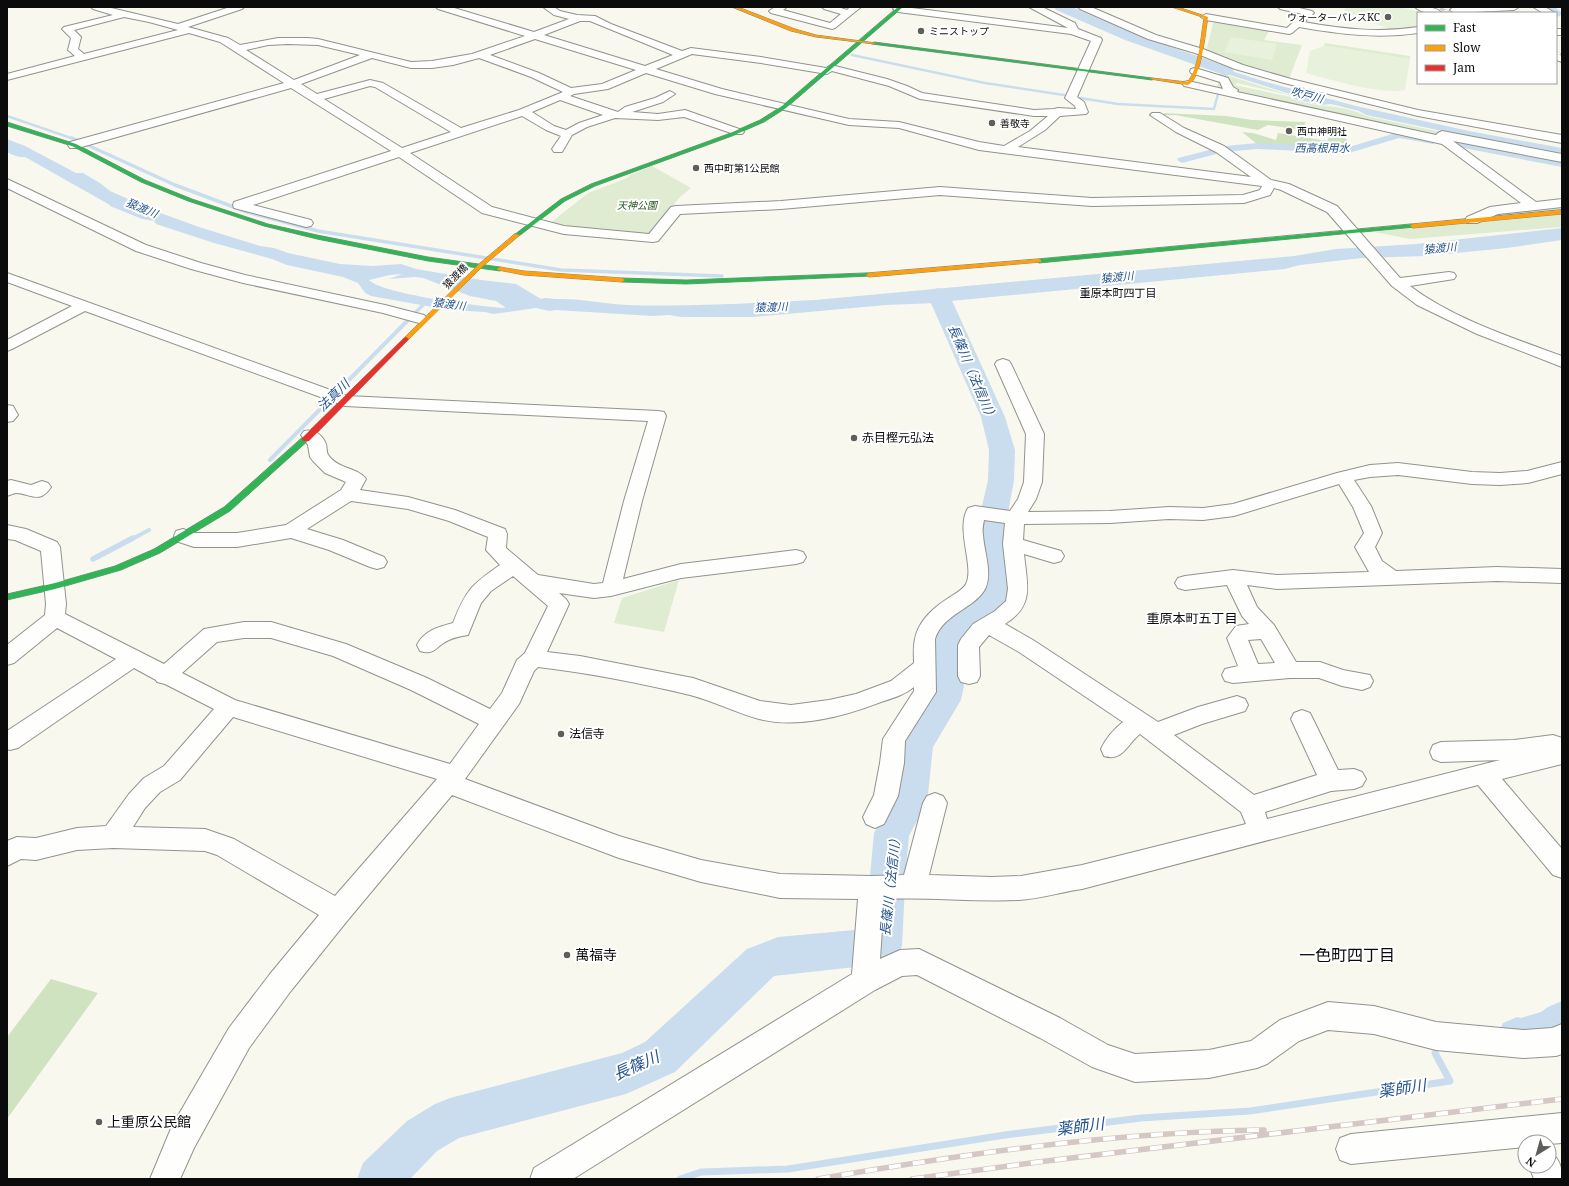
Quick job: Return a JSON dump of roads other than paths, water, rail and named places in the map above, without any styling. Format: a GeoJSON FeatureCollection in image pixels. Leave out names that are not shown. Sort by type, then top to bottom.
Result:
{"type":"FeatureCollection","features":[{"type":"Feature","properties":{"kind":"street"},"geometry":{"type":"LineString","coordinates":[[96,7],[125,15],[149,19],[224,40],[400,152],[487,210],[531,223],[564,230],[653,238],[676,210],[781,205],[940,191],[1092,202],[1244,199],[1266,192],[1269,183]]}},
{"type":"Feature","properties":{"kind":"street"},"geometry":{"type":"LineString","coordinates":[[178,27],[239,7]]}},
{"type":"Feature","properties":{"kind":"street"},"geometry":{"type":"LineString","coordinates":[[441,7],[719,92],[849,122],[899,125],[979,146],[1005,150],[1269,183],[1285,187],[1332,209],[1353,235],[1397,283],[1436,310],[1482,331],[1562,362]]}},
{"type":"Feature","properties":{"kind":"street"},"geometry":{"type":"LineString","coordinates":[[548,7],[557,13],[579,18],[592,18],[608,26],[682,55]]}},
{"type":"Feature","properties":{"kind":"street"},"geometry":{"type":"LineString","coordinates":[[734,7],[792,30],[816,36],[1083,72],[1188,84],[1446,141],[1532,206]]}},
{"type":"Feature","properties":{"kind":"street"},"geometry":{"type":"LineString","coordinates":[[827,7],[852,10]]}},
{"type":"Feature","properties":{"kind":"street"},"geometry":{"type":"LineString","coordinates":[[1034,7],[1072,25],[1073,31]]}},
{"type":"Feature","properties":{"kind":"street"},"geometry":{"type":"LineString","coordinates":[[1083,7],[1152,36],[1240,67],[1355,98],[1418,113],[1562,139]]}},
{"type":"Feature","properties":{"kind":"street"},"geometry":{"type":"LineString","coordinates":[[1174,7],[1206,17],[1289,31],[1309,13],[1284,7]]}},
{"type":"Feature","properties":{"kind":"street"},"geometry":{"type":"LineString","coordinates":[[1188,84],[1192,81],[1195,70],[1209,7]]}},
{"type":"Feature","properties":{"kind":"street"},"geometry":{"type":"LineString","coordinates":[[1420,7],[1434,12]]}},
{"type":"Feature","properties":{"kind":"street"},"geometry":{"type":"LineString","coordinates":[[1454,10],[1507,7]]}},
{"type":"Feature","properties":{"kind":"street"},"geometry":{"type":"LineString","coordinates":[[1538,7],[1548,12]]}},
{"type":"Feature","properties":{"kind":"street"},"geometry":{"type":"LineString","coordinates":[[1551,7],[1562,13]]}},
{"type":"Feature","properties":{"kind":"street"},"geometry":{"type":"LineString","coordinates":[[306,223],[239,205],[523,112],[566,94],[604,87],[649,70],[690,51],[829,69],[884,81],[910,90],[920,96],[1034,113],[1082,112],[1080,104],[1072,98],[1097,40],[1073,31],[899,8]]}},
{"type":"Feature","properties":{"kind":"street","name":"猿渡橋"},"geometry":{"type":"LineString","coordinates":[[7,597],[55,586],[118,568],[157,551],[227,509],[310,435],[338,398],[418,317],[531,223],[564,200],[593,185],[738,132],[762,121],[784,107],[899,8]]}},
{"type":"Feature","properties":{"kind":"street"},"geometry":{"type":"LineString","coordinates":[[759,17],[778,9],[832,26],[852,10]]}},
{"type":"Feature","properties":{"kind":"street"},"geometry":{"type":"LineString","coordinates":[[83,58],[72,50],[76,37],[67,29],[125,15]]}},
{"type":"Feature","properties":{"kind":"street"},"geometry":{"type":"LineString","coordinates":[[238,49],[257,43],[304,40],[318,42],[411,65],[424,66],[480,55],[579,18]]}},
{"type":"Feature","properties":{"kind":"street"},"geometry":{"type":"LineString","coordinates":[[1296,24],[1351,33],[1405,32],[1417,30]]}},
{"type":"Feature","properties":{"kind":"street"},"geometry":{"type":"LineString","coordinates":[[7,77],[189,30]]}},
{"type":"Feature","properties":{"kind":"street"},"geometry":{"type":"LineString","coordinates":[[74,145],[292,84],[371,55]]}},
{"type":"Feature","properties":{"kind":"street"},"geometry":{"type":"LineString","coordinates":[[480,55],[535,75],[566,94],[617,115],[658,117],[685,113],[738,132]]}},
{"type":"Feature","properties":{"kind":"street"},"geometry":{"type":"LineString","coordinates":[[1195,70],[1224,80],[1229,89],[1392,125],[1562,158]]}},
{"type":"Feature","properties":{"kind":"street"},"geometry":{"type":"LineString","coordinates":[[315,98],[370,83],[379,85],[459,132]]}},
{"type":"Feature","properties":{"kind":"street"},"geometry":{"type":"LineString","coordinates":[[558,149],[568,134],[583,125],[617,115],[637,105],[661,100],[670,94]]}},
{"type":"Feature","properties":{"kind":"street"},"geometry":{"type":"LineString","coordinates":[[523,112],[550,128],[568,134]]}},
{"type":"Feature","properties":{"kind":"street"},"geometry":{"type":"LineString","coordinates":[[1005,150],[1054,118],[1058,112]]}},
{"type":"Feature","properties":{"kind":"street"},"geometry":{"type":"LineString","coordinates":[[1156,115],[1180,130],[1220,149],[1269,183]]}},
{"type":"Feature","properties":{"kind":"street"},"geometry":{"type":"LineString","coordinates":[[7,124],[74,145],[143,181],[190,200],[266,225],[428,259],[481,265],[524,273],[623,280],[686,282],[842,277],[1353,235],[1472,220],[1562,212]]}},
{"type":"Feature","properties":{"kind":"street"},"geometry":{"type":"LineString","coordinates":[[7,184],[141,248],[196,266],[243,279],[418,317]]}},
{"type":"Feature","properties":{"kind":"street"},"geometry":{"type":"LineString","coordinates":[[1472,220],[1495,210],[1562,203]]}},
{"type":"Feature","properties":{"kind":"street"},"geometry":{"type":"LineString","coordinates":[[1397,283],[1449,276]]}},
{"type":"Feature","properties":{"kind":"street"},"geometry":{"type":"LineString","coordinates":[[7,277],[338,398],[658,416],[633,501],[611,589]]}},
{"type":"Feature","properties":{"kind":"street"},"geometry":{"type":"LineString","coordinates":[[7,346],[83,306]]}},
{"type":"Feature","properties":{"kind":"street"},"geometry":{"type":"LineString","coordinates":[[969,676],[968,645],[980,630],[1002,616],[1015,604],[1018,589],[1013,544],[1015,518],[1027,499],[1033,482],[1035,434],[1003,364]]}},
{"type":"Feature","properties":{"kind":"street"},"geometry":{"type":"LineString","coordinates":[[7,410],[10,415],[7,417]]}},
{"type":"Feature","properties":{"kind":"street"},"geometry":{"type":"LineString","coordinates":[[183,536],[194,540],[237,540],[291,531],[348,494],[357,479],[331,469],[319,457],[317,444],[310,435]]}},
{"type":"Feature","properties":{"kind":"street"},"geometry":{"type":"LineString","coordinates":[[875,817],[886,796],[892,763],[894,739],[924,692],[925,639],[928,628],[944,611],[966,596],[976,586],[978,570],[973,534],[975,512],[1015,518],[1110,517],[1169,513],[1203,514],[1227,511],[1370,471],[1398,469],[1472,478],[1500,479],[1557,473]]}},
{"type":"Feature","properties":{"kind":"street"},"geometry":{"type":"LineString","coordinates":[[1343,478],[1362,506],[1373,533],[1365,547],[1374,566],[1391,577]]}},
{"type":"Feature","properties":{"kind":"street"},"geometry":{"type":"LineString","coordinates":[[7,490],[11,486],[33,492],[42,487]]}},
{"type":"Feature","properties":{"kind":"street"},"geometry":{"type":"LineString","coordinates":[[165,1179],[183,1137],[239,1038],[280,983],[338,912],[451,779],[511,698],[525,666],[533,658],[558,604],[496,550],[498,534],[455,516],[408,503],[348,494]]}},
{"type":"Feature","properties":{"kind":"street"},"geometry":{"type":"LineString","coordinates":[[1027,499],[1037,518]]}},
{"type":"Feature","properties":{"kind":"street"},"geometry":{"type":"LineString","coordinates":[[291,531],[336,545],[377,562]]}},
{"type":"Feature","properties":{"kind":"street"},"geometry":{"type":"LineString","coordinates":[[7,532],[19,534],[50,547],[56,604],[55,618],[7,657]]}},
{"type":"Feature","properties":{"kind":"street"},"geometry":{"type":"LineString","coordinates":[[1013,544],[1054,556]]}},
{"type":"Feature","properties":{"kind":"street"},"geometry":{"type":"LineString","coordinates":[[534,582],[594,591],[611,589],[681,571],[796,557]]}},
{"type":"Feature","properties":{"kind":"street"},"geometry":{"type":"LineString","coordinates":[[428,645],[441,634],[461,629],[472,600],[484,586],[513,566]]}},
{"type":"Feature","properties":{"kind":"street"},"geometry":{"type":"LineString","coordinates":[[1185,583],[1209,578],[1233,577],[1256,578],[1277,582],[1497,574],[1562,576]]}},
{"type":"Feature","properties":{"kind":"street"},"geometry":{"type":"LineString","coordinates":[[1233,577],[1249,611],[1267,631],[1290,670]]}},
{"type":"Feature","properties":{"kind":"street"},"geometry":{"type":"LineString","coordinates":[[55,618],[229,707],[451,779],[619,847],[701,871],[780,886],[992,889],[1021,888],[1082,877],[1562,754]]}},
{"type":"Feature","properties":{"kind":"street"},"geometry":{"type":"LineString","coordinates":[[988,624],[1026,646],[1148,727],[1251,806],[1259,831]]}},
{"type":"Feature","properties":{"kind":"street"},"geometry":{"type":"LineString","coordinates":[[166,676],[211,635],[244,630],[271,630],[339,650],[419,684],[494,721]]}},
{"type":"Feature","properties":{"kind":"street"},"geometry":{"type":"LineString","coordinates":[[1267,631],[1243,632],[1237,638],[1242,674],[1290,670],[1320,670],[1342,678],[1362,681]]}},
{"type":"Feature","properties":{"kind":"street"},"geometry":{"type":"LineString","coordinates":[[10,742],[133,658]]}},
{"type":"Feature","properties":{"kind":"street"},"geometry":{"type":"LineString","coordinates":[[533,658],[580,664],[693,687],[760,710],[791,714],[829,709],[858,702],[899,687],[925,667]]}},
{"type":"Feature","properties":{"kind":"street"},"geometry":{"type":"LineString","coordinates":[[1112,748],[1125,732],[1198,716],[1237,705]]}},
{"type":"Feature","properties":{"kind":"street"},"geometry":{"type":"LineString","coordinates":[[113,837],[137,802],[152,785],[172,773],[229,707]]}},
{"type":"Feature","properties":{"kind":"street"},"geometry":{"type":"LineString","coordinates":[[1302,719],[1331,781]]}},
{"type":"Feature","properties":{"kind":"street"},"geometry":{"type":"LineString","coordinates":[[1441,752],[1514,750],[1553,744],[1562,748]]}},
{"type":"Feature","properties":{"kind":"street"},"geometry":{"type":"LineString","coordinates":[[1483,774],[1562,867]]}},
{"type":"Feature","properties":{"kind":"street"},"geometry":{"type":"LineString","coordinates":[[1251,806],[1331,781],[1354,779]]}},
{"type":"Feature","properties":{"kind":"street"},"geometry":{"type":"LineString","coordinates":[[545,1179],[866,959],[890,887],[935,803]]}},
{"type":"Feature","properties":{"kind":"street"},"geometry":{"type":"LineString","coordinates":[[10,847],[36,849],[77,839],[113,837],[206,840],[225,847],[338,912]]}},
{"type":"Feature","properties":{"kind":"street"},"geometry":{"type":"LineString","coordinates":[[866,959],[900,963],[919,962],[1050,1028],[1102,1057],[1135,1068],[1209,1064],[1257,1054],[1290,1030],[1328,1016],[1374,1020],[1436,1036],[1523,1044],[1556,1042],[1562,1038]]}},
{"type":"Feature","properties":{"kind":"street"},"geometry":{"type":"LineString","coordinates":[[1539,1134],[1562,1128]]}},
{"type":"Feature","properties":{"kind":"street"},"geometry":{"type":"LineString","coordinates":[[1351,1149],[1517,1138]]}},
{"type":"Feature","properties":{"kind":"water"},"geometry":{"type":"Polygon","coordinates":[[[1189,55],[1222,68],[1263,81],[1356,106],[1469,131],[1562,148],[1562,153],[1471,137],[1366,115],[1359,111],[1331,104],[1321,105],[1294,99],[1296,96],[1186,61],[1189,55]]]}},
{"type":"Feature","properties":{"kind":"water","name":"猿渡川"},"geometry":{"type":"Polygon","coordinates":[[[7,139],[25,146],[76,173],[83,173],[110,191],[155,211],[199,227],[260,246],[340,264],[372,266],[401,264],[416,269],[481,280],[516,284],[541,299],[574,299],[610,304],[699,305],[815,300],[1294,256],[1336,249],[1416,244],[1562,228],[1562,240],[1507,248],[1426,256],[1362,258],[1300,265],[1285,269],[951,301],[954,311],[953,314],[940,315],[936,303],[886,305],[753,317],[653,316],[556,310],[549,311],[536,308],[493,314],[485,312],[449,310],[371,296],[365,293],[358,283],[343,277],[287,265],[272,259],[214,243],[156,224],[154,221],[142,219],[110,206],[25,157],[16,156],[7,152],[7,139]],[[402,274],[369,280],[378,285],[412,295],[506,308],[496,301],[470,296],[423,278],[415,277],[389,279],[402,274]]]}},
{"type":"Feature","properties":{"kind":"waterway","name":"吹戸川"},"geometry":{"type":"LineString","coordinates":[[1061,7],[1130,37],[1226,71]]}},
{"type":"Feature","properties":{"kind":"waterway"},"geometry":{"type":"LineString","coordinates":[[1545,7],[1553,12]]}},
{"type":"Feature","properties":{"kind":"waterway"},"geometry":{"type":"LineString","coordinates":[[852,55],[985,83],[1064,95]]}},
{"type":"Feature","properties":{"kind":"waterway"},"geometry":{"type":"LineString","coordinates":[[1080,98],[1118,104],[1214,109],[1218,94]]}},
{"type":"Feature","properties":{"kind":"waterway"},"geometry":{"type":"LineString","coordinates":[[7,116],[74,139]]}},
{"type":"Feature","properties":{"kind":"waterway","name":"西高根用水"},"geometry":{"type":"LineString","coordinates":[[1225,149],[1257,146],[1301,148],[1309,146],[1349,150],[1399,135],[1433,141]]}},
{"type":"Feature","properties":{"kind":"waterway"},"geometry":{"type":"LineString","coordinates":[[72,138],[175,185],[247,212],[318,231],[561,270],[722,276]]}},
{"type":"Feature","properties":{"kind":"waterway","name":"西高根用水"},"geometry":{"type":"LineString","coordinates":[[1457,144],[1562,164]]}},
{"type":"Feature","properties":{"kind":"waterway","name":"西高根用水"},"geometry":{"type":"LineString","coordinates":[[1182,160],[1219,151]]}},
{"type":"Feature","properties":{"kind":"waterway","name":"長篠川（法信川）"},"geometry":{"type":"LineString","coordinates":[[379,1179],[422,1136],[450,1119],[626,1073],[660,1057],[761,962],[778,956],[883,946],[888,867],[892,833],[904,813],[911,794],[917,745],[945,700],[948,686],[947,638],[958,624],[989,603],[997,591],[993,519],[1001,480],[1002,450],[993,417],[938,294]]}},
{"type":"Feature","properties":{"kind":"waterway","name":"法真川"},"geometry":{"type":"LineString","coordinates":[[414,314],[427,301]]}},
{"type":"Feature","properties":{"kind":"waterway","name":"法真川"},"geometry":{"type":"LineString","coordinates":[[270,460],[414,314]]}},
{"type":"Feature","properties":{"kind":"waterway","name":"法真川"},"geometry":{"type":"LineString","coordinates":[[132,539],[149,530]]}},
{"type":"Feature","properties":{"kind":"waterway","name":"法真川"},"geometry":{"type":"LineString","coordinates":[[93,559],[133,538]]}},
{"type":"Feature","properties":{"kind":"waterway","name":"薬師川"},"geometry":{"type":"LineString","coordinates":[[1517,1037],[1521,1038],[1551,1030],[1562,1021]]}},
{"type":"Feature","properties":{"kind":"waterway","name":"薬師川"},"geometry":{"type":"LineString","coordinates":[[680,1179],[701,1172],[788,1169],[1005,1135],[1141,1118],[1250,1111],[1450,1081],[1435,1053]]}},
{"type":"Feature","properties":{"kind":"railway"},"geometry":{"type":"LineString","coordinates":[[1436,7],[1449,12]]}},
{"type":"Feature","properties":{"kind":"railway"},"geometry":{"type":"LineString","coordinates":[[1557,52],[1562,55]]}},
{"type":"Feature","properties":{"kind":"railway"},"geometry":{"type":"LineString","coordinates":[[912,1179],[1038,1162],[1562,1099]]}},
{"type":"Feature","properties":{"kind":"railway"},"geometry":{"type":"LineString","coordinates":[[818,1179],[929,1161],[1040,1146],[1152,1135],[1264,1130]]}},
{"type":"Feature","properties":{"kind":"place","name":"ウォーターパレスKC"},"geometry":{"type":"Point","coordinates":[1388,17]}},
{"type":"Feature","properties":{"kind":"place","name":"ミニストップ"},"geometry":{"type":"Point","coordinates":[921,31]}},
{"type":"Feature","properties":{"kind":"place","name":"善敬寺"},"geometry":{"type":"Point","coordinates":[992,123]}},
{"type":"Feature","properties":{"kind":"place","name":"西中神明社"},"geometry":{"type":"Point","coordinates":[1289,131]}},
{"type":"Feature","properties":{"kind":"place","name":"西中町第1公民館"},"geometry":{"type":"Point","coordinates":[696,168]}},
{"type":"Feature","properties":{"kind":"place","name":"赤目樫元弘法"},"geometry":{"type":"Point","coordinates":[854,438]}},
{"type":"Feature","properties":{"kind":"place","name":"法信寺"},"geometry":{"type":"Point","coordinates":[561,734]}},
{"type":"Feature","properties":{"kind":"place","name":"萬福寺"},"geometry":{"type":"Point","coordinates":[567,955]}},
{"type":"Feature","properties":{"kind":"place","name":"上重原公民館"},"geometry":{"type":"Point","coordinates":[99,1122]}},
{"type":"Feature","properties":{"kind":"district","name":"重原本町四丁目"},"geometry":{"type":"Point","coordinates":[1118,293]}},
{"type":"Feature","properties":{"kind":"district","name":"重原本町五丁目"},"geometry":{"type":"Point","coordinates":[1192,618]}},
{"type":"Feature","properties":{"kind":"district","name":"一色町四丁目"},"geometry":{"type":"Point","coordinates":[1347,955]}},
{"type":"Feature","properties":{"kind":"park label","name":"天神公園"},"geometry":{"type":"Point","coordinates":[637,205]}},
{"type":"Feature","properties":{"kind":"water label","name":"長篠川"},"geometry":{"type":"Point","coordinates":[636,1065]}}]}
